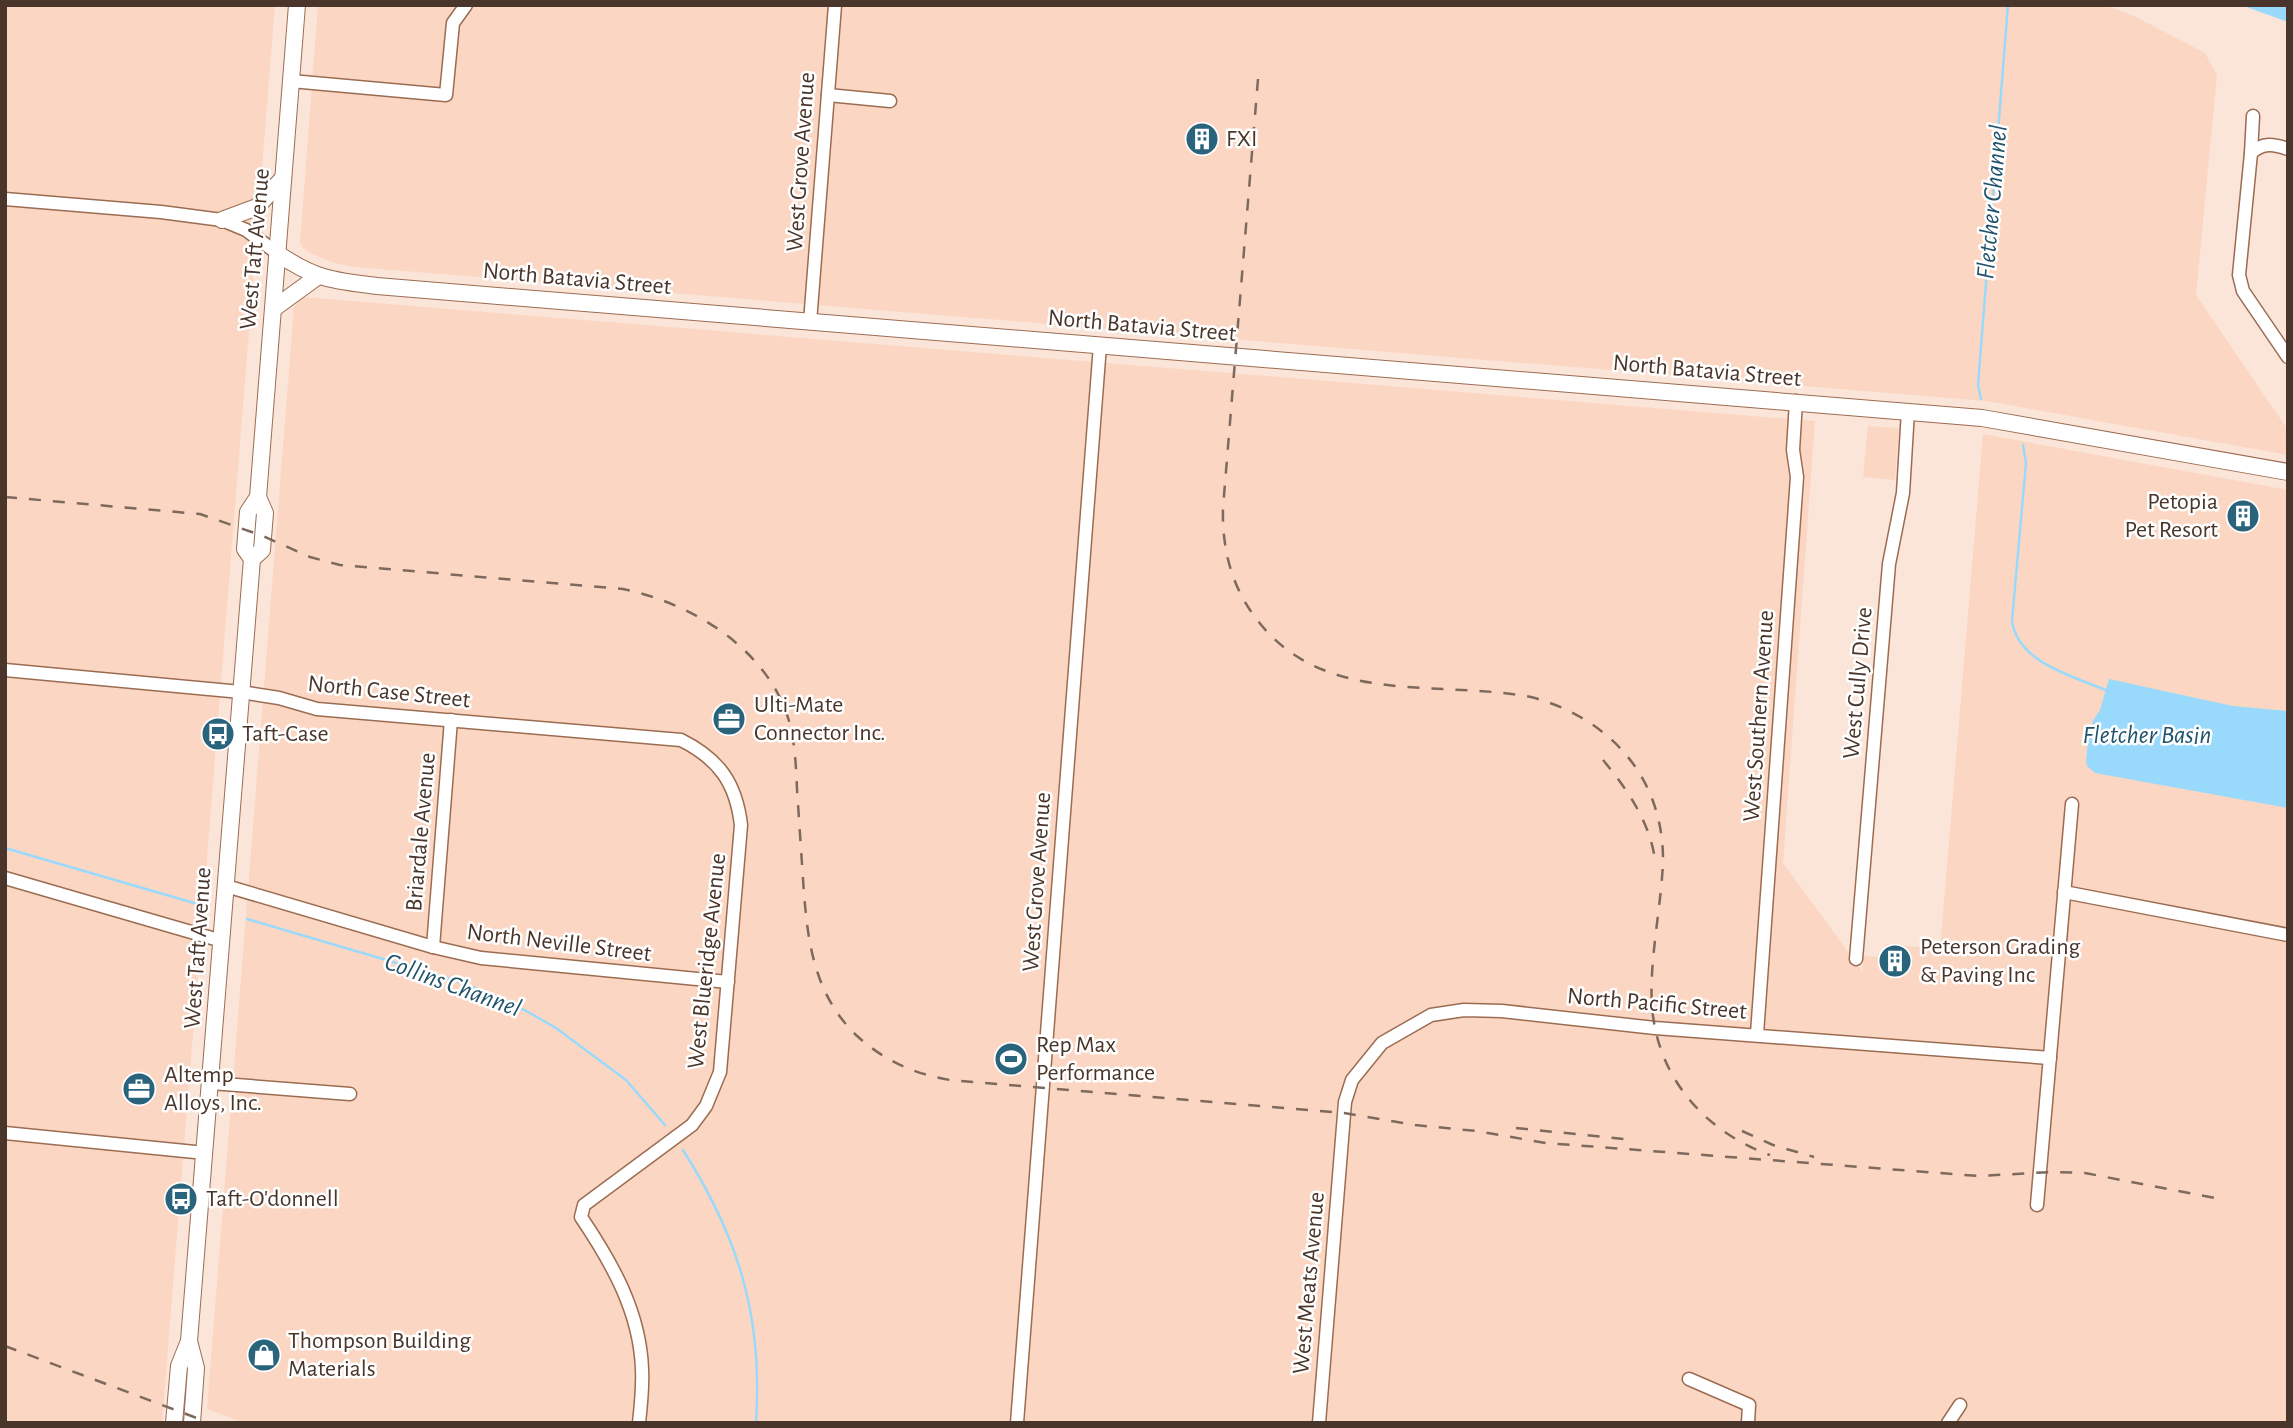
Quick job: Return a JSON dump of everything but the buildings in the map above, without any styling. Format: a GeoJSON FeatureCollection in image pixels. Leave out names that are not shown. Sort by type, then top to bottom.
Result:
{"type":"FeatureCollection","features":[{"type":"Feature","properties":{"kind":"main road","name":"West Taft Avenue"},"geometry":{"type":"LineString","coordinates":[[174,1423],[178,1366],[189,1341],[252,559],[262,550],[265,513],[258,496],[297,5]]}},
{"type":"Feature","properties":{"kind":"main road"},"geometry":{"type":"LineString","coordinates":[[222,220],[257,207],[283,178]]}},
{"type":"Feature","properties":{"kind":"main road","name":"North Batavia Street"},"geometry":{"type":"LineString","coordinates":[[277,254],[301,270],[317,276],[333,281],[377,286],[1993,419],[2288,472]]}},
{"type":"Feature","properties":{"kind":"main road"},"geometry":{"type":"LineString","coordinates":[[273,309],[317,276]]}},
{"type":"Feature","properties":{"kind":"main road","name":"West Taft Avenue"},"geometry":{"type":"LineString","coordinates":[[189,1341],[196,1368],[192,1423]]}},
{"type":"Feature","properties":{"kind":"street"},"geometry":{"type":"LineString","coordinates":[[291,81],[446,94],[453,23],[467,5]]}},
{"type":"Feature","properties":{"kind":"street","name":"West Grove Avenue"},"geometry":{"type":"LineString","coordinates":[[810,321],[835,5]]}},
{"type":"Feature","properties":{"kind":"street"},"geometry":{"type":"LineString","coordinates":[[828,95],[890,101]]}},
{"type":"Feature","properties":{"kind":"street"},"geometry":{"type":"LineString","coordinates":[[2253,116],[2240,284],[2288,357]]}},
{"type":"Feature","properties":{"kind":"street"},"geometry":{"type":"LineString","coordinates":[[2251,153],[2265,144],[2288,149]]}},
{"type":"Feature","properties":{"kind":"street","name":"North Batavia Street"},"geometry":{"type":"LineString","coordinates":[[5,199],[222,220],[246,230],[277,254]]}},
{"type":"Feature","properties":{"kind":"street","name":"West Grove Avenue"},"geometry":{"type":"LineString","coordinates":[[1017,1423],[1100,345]]}},
{"type":"Feature","properties":{"kind":"street","name":"West Southern Avenue"},"geometry":{"type":"LineString","coordinates":[[1757,1034],[1797,477],[1793,450],[1796,401]]}},
{"type":"Feature","properties":{"kind":"street","name":"West Cully Drive"},"geometry":{"type":"LineString","coordinates":[[1856,959],[1889,564],[1903,493],[1908,411]]}},
{"type":"Feature","properties":{"kind":"street","name":"North Case Street"},"geometry":{"type":"LineString","coordinates":[[5,670],[241,692],[279,698],[317,709],[681,740],[702,751],[718,765],[739,805]]}},
{"type":"Feature","properties":{"kind":"street","name":"Briardale Avenue"},"geometry":{"type":"LineString","coordinates":[[433,947],[452,720]]}},
{"type":"Feature","properties":{"kind":"street"},"geometry":{"type":"LineString","coordinates":[[2037,1205],[2072,804]]}},
{"type":"Feature","properties":{"kind":"street","name":"West Blueridge Avenue"},"geometry":{"type":"LineString","coordinates":[[639,1423],[642,1367],[632,1310],[610,1260],[581,1217],[581,1211],[583,1205],[692,1125],[706,1107],[720,1072],[739,861],[739,805]]}},
{"type":"Feature","properties":{"kind":"street"},"geometry":{"type":"LineString","coordinates":[[5,878],[222,942]]}},
{"type":"Feature","properties":{"kind":"street","name":"North Neville Street"},"geometry":{"type":"LineString","coordinates":[[226,886],[433,947],[481,958],[728,982]]}},
{"type":"Feature","properties":{"kind":"street"},"geometry":{"type":"LineString","coordinates":[[2064,892],[2288,935]]}},
{"type":"Feature","properties":{"kind":"street","name":"North Pacific Street"},"geometry":{"type":"LineString","coordinates":[[1341,1146],[1345,1102],[1352,1080],[1382,1043],[1431,1016],[1464,1010],[1502,1011],[1655,1028],[2050,1058]]}},
{"type":"Feature","properties":{"kind":"street"},"geometry":{"type":"LineString","coordinates":[[211,1083],[350,1094]]}},
{"type":"Feature","properties":{"kind":"street"},"geometry":{"type":"LineString","coordinates":[[5,1133],[205,1153]]}},
{"type":"Feature","properties":{"kind":"street","name":"West Meats Avenue"},"geometry":{"type":"LineString","coordinates":[[1319,1423],[1341,1146]]}},
{"type":"Feature","properties":{"kind":"street"},"geometry":{"type":"LineString","coordinates":[[1689,1379],[1749,1405],[1748,1423]]}},
{"type":"Feature","properties":{"kind":"street"},"geometry":{"type":"LineString","coordinates":[[1948,1423],[1960,1405]]}},
{"type":"Feature","properties":{"kind":"shaded area"},"geometry":{"type":"Polygon","coordinates":[[[5,5],[275,5],[162,1423],[5,1423],[5,5]]]}},
{"type":"Feature","properties":{"kind":"shaded area"},"geometry":{"type":"Polygon","coordinates":[[[318,5],[2105,5],[2136,17],[2205,53],[2217,75],[2196,295],[2288,430],[2288,455],[1986,401],[355,267],[334,263],[312,254],[300,243],[318,5]]]}},
{"type":"Feature","properties":{"kind":"shaded area"},"geometry":{"type":"Polygon","coordinates":[[[303,297],[1815,421],[1783,863],[1862,971],[1864,955],[1884,958],[1885,944],[1940,949],[1983,434],[2288,490],[2288,1423],[245,1423],[207,1409],[294,307],[303,297]]]}},
{"type":"Feature","properties":{"kind":"shaded area"},"geometry":{"type":"Polygon","coordinates":[[[1868,426],[1899,428],[1895,480],[1863,477],[1868,426]]]}},
{"type":"Feature","properties":{"kind":"water"},"geometry":{"type":"Polygon","coordinates":[[[2241,5],[2288,5],[2288,22],[2241,5]]]}},
{"type":"Feature","properties":{"kind":"water","name":"Fletcher Basin"},"geometry":{"type":"Polygon","coordinates":[[[2109,679],[2233,706],[2288,711],[2288,808],[2095,773],[2087,766],[2086,761],[2089,730],[2100,710],[2109,679]]]}},
{"type":"Feature","properties":{"kind":"waterway","name":"Fletcher Channel"},"geometry":{"type":"LineString","coordinates":[[1981,399],[1978,385],[2008,5]]}},
{"type":"Feature","properties":{"kind":"waterway","name":"Fletcher Channel"},"geometry":{"type":"LineString","coordinates":[[2023,445],[2026,463],[2012,621],[2016,635],[2025,648],[2049,666],[2108,691]]}},
{"type":"Feature","properties":{"kind":"waterway","name":"Collins Channel"},"geometry":{"type":"LineString","coordinates":[[5,848],[201,905]]}},
{"type":"Feature","properties":{"kind":"waterway","name":"Collins Channel"},"geometry":{"type":"LineString","coordinates":[[247,919],[454,980],[498,997],[556,1028],[626,1080],[665,1125]]}},
{"type":"Feature","properties":{"kind":"waterway","name":"Collins Channel"},"geometry":{"type":"LineString","coordinates":[[683,1150],[719,1215],[743,1280],[751,1313],[755,1348],[756,1423]]}},
{"type":"Feature","properties":{"kind":"railway"},"geometry":{"type":"LineString","coordinates":[[1258,79],[1223,508],[1226,552],[1240,592],[1255,617],[1282,646],[1313,665],[1346,678],[1382,684],[1531,697],[1585,720],[1608,736],[1627,756],[1643,778],[1654,804],[1661,832],[1663,862],[1652,1006],[1663,1056],[1674,1078],[1705,1116],[1746,1145],[1770,1155]]}},
{"type":"Feature","properties":{"kind":"railway"},"geometry":{"type":"LineString","coordinates":[[5,497],[200,514],[263,536],[310,557],[340,565],[623,589],[675,605],[724,633],[764,672],[779,695],[789,721],[795,755],[807,922],[821,982],[841,1018],[866,1044],[888,1059],[924,1074],[950,1080],[1344,1113],[1546,1143],[1979,1176],[2085,1173],[2220,1199]]}},
{"type":"Feature","properties":{"kind":"railway"},"geometry":{"type":"LineString","coordinates":[[1603,760],[1643,819],[1655,860]]}},
{"type":"Feature","properties":{"kind":"railway"},"geometry":{"type":"LineString","coordinates":[[1516,1128],[1634,1140]]}},
{"type":"Feature","properties":{"kind":"railway"},"geometry":{"type":"LineString","coordinates":[[1742,1131],[1773,1145],[1814,1157]]}},
{"type":"Feature","properties":{"kind":"railway"},"geometry":{"type":"LineString","coordinates":[[5,1346],[210,1423]]}},
{"type":"Feature","properties":{"kind":"place","name":"FXI"},"geometry":{"type":"Point","coordinates":[1202,139]}},
{"type":"Feature","properties":{"kind":"place","name":"Petopia Pet Resort"},"geometry":{"type":"Point","coordinates":[2243,516]}},
{"type":"Feature","properties":{"kind":"place","name":"Ulti-Mate Connector Inc."},"geometry":{"type":"Point","coordinates":[729,719]}},
{"type":"Feature","properties":{"kind":"place","name":"Taft-Case"},"geometry":{"type":"Point","coordinates":[218,734]}},
{"type":"Feature","properties":{"kind":"place","name":"Peterson Grading & Paving Inc"},"geometry":{"type":"Point","coordinates":[1895,961]}},
{"type":"Feature","properties":{"kind":"place","name":"Rep Max Performance"},"geometry":{"type":"Point","coordinates":[1011,1059]}},
{"type":"Feature","properties":{"kind":"place","name":"Altemp Alloys, Inc."},"geometry":{"type":"Point","coordinates":[139,1089]}},
{"type":"Feature","properties":{"kind":"place","name":"Taft-O'donnell"},"geometry":{"type":"Point","coordinates":[181,1199]}},
{"type":"Feature","properties":{"kind":"place","name":"Thompson Building Materials"},"geometry":{"type":"Point","coordinates":[264,1355]}}]}
